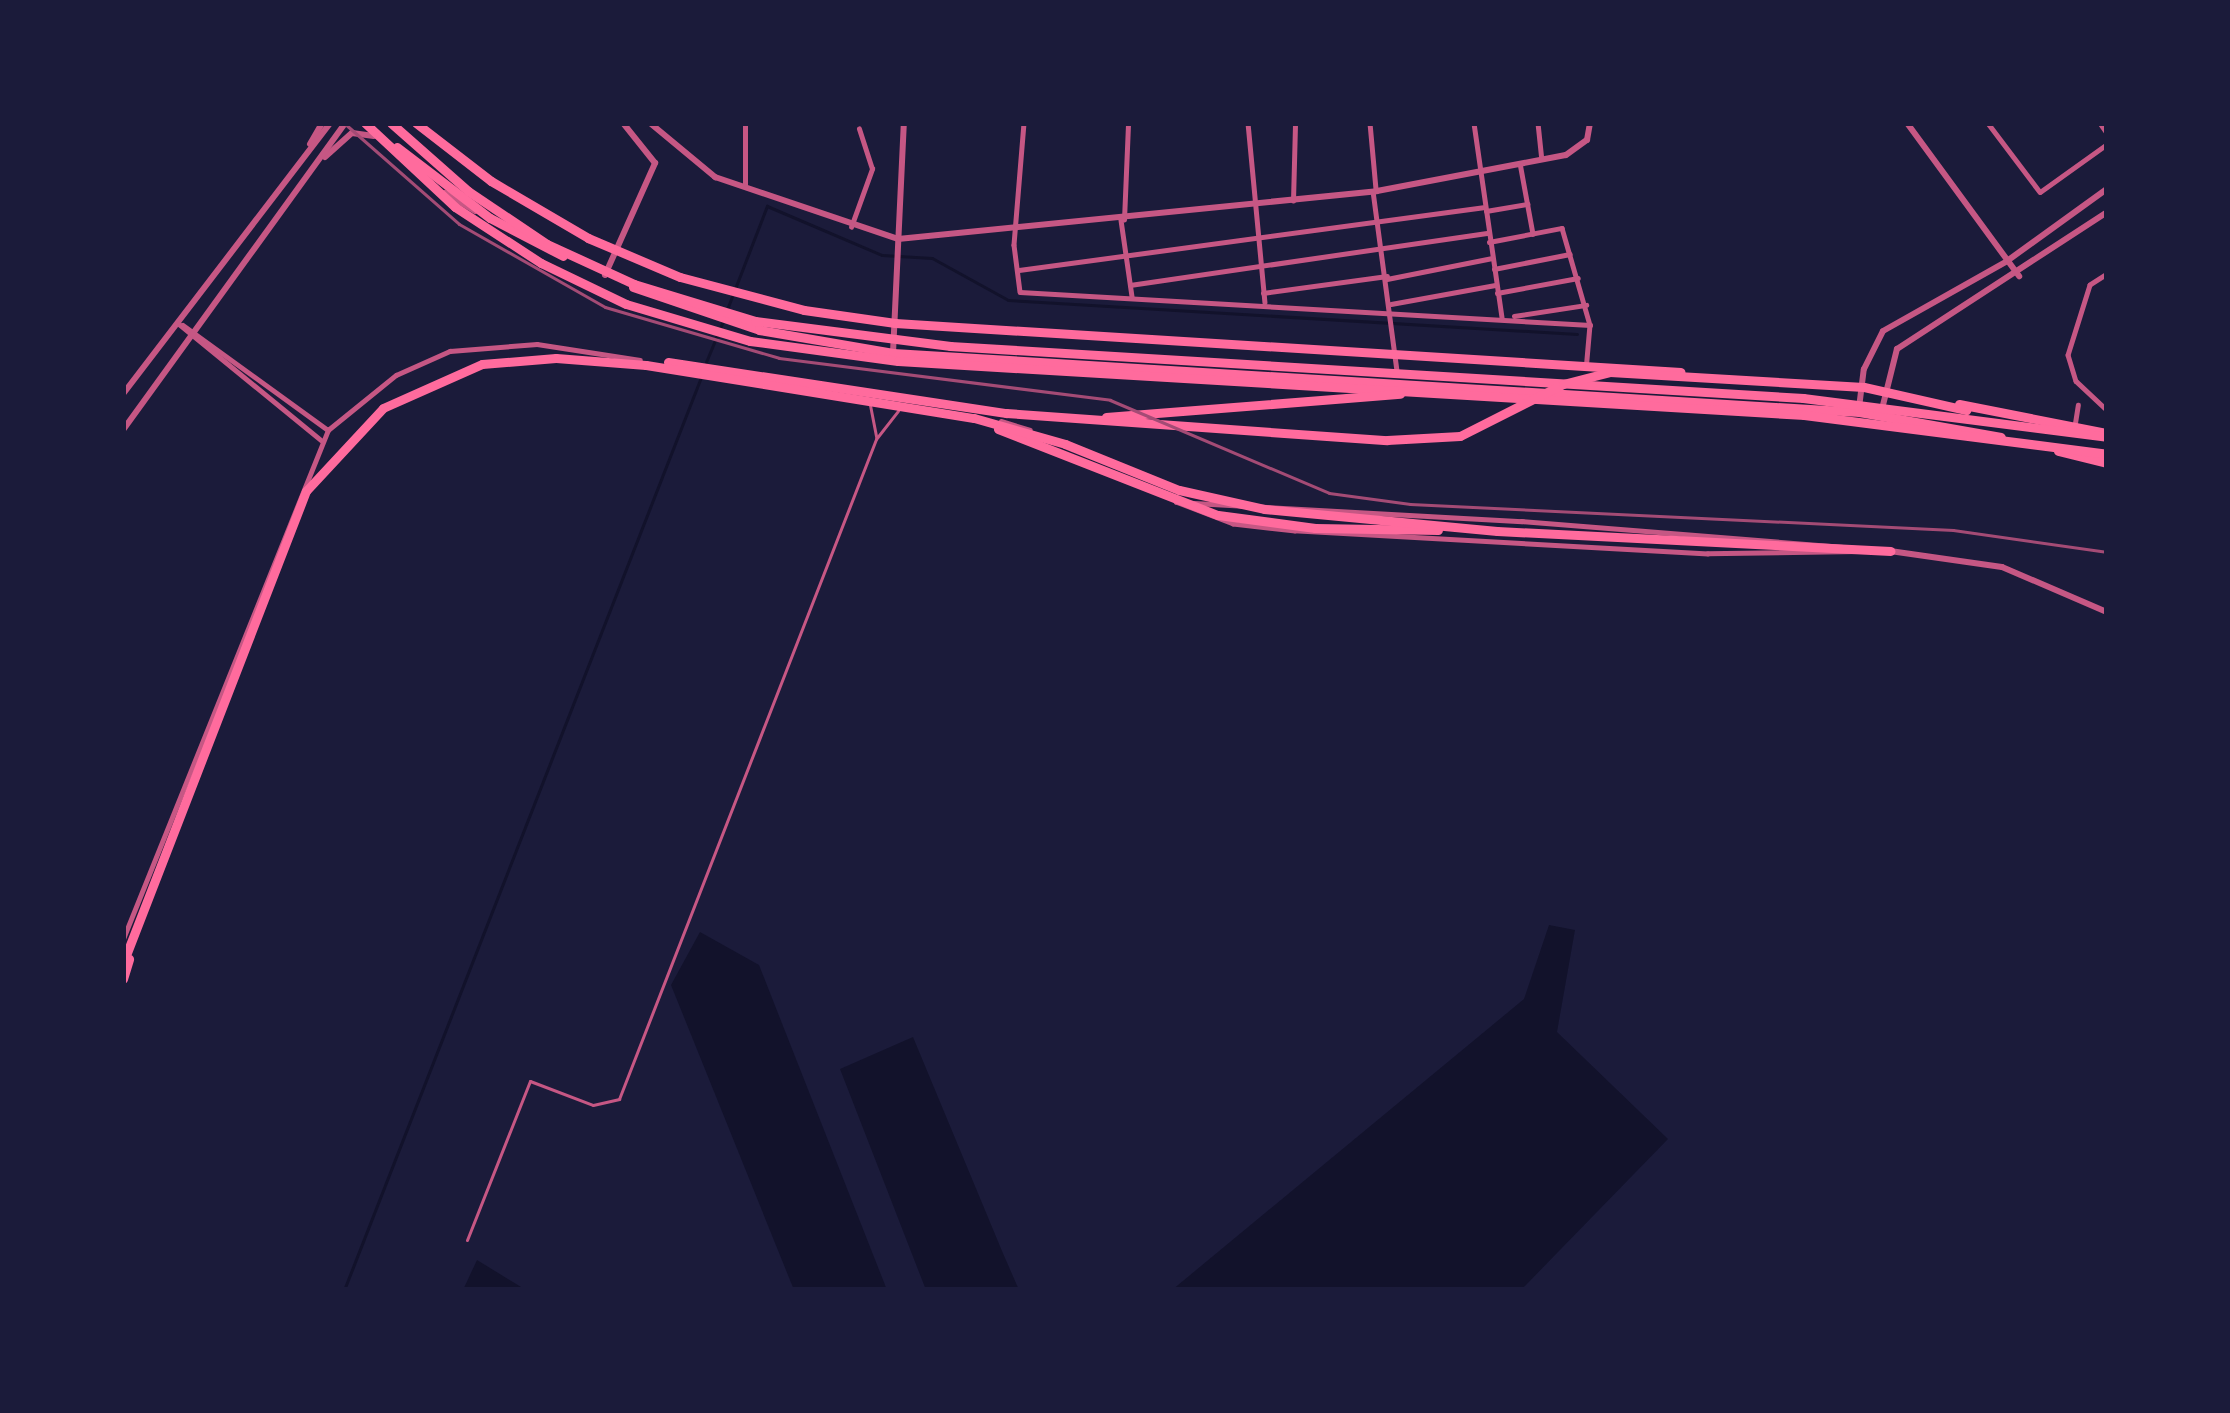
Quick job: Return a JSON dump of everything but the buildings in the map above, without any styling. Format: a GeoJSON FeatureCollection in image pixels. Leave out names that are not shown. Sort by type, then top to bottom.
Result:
{"type":"FeatureCollection","features":[{"type":"Feature","properties":{"kind":"highway"},"geometry":{"type":"LineString","coordinates":[[368,123],[490,218],[605,275],[759,330],[893,353],[1881,414],[2107,458]]}},
{"type":"Feature","properties":{"kind":"highway"},"geometry":{"type":"LineString","coordinates":[[368,123],[498,237],[581,284],[709,332],[898,361],[1847,419],[2107,458]]}},
{"type":"Feature","properties":{"kind":"highway"},"geometry":{"type":"LineString","coordinates":[[391,123],[468,191],[548,244],[653,292],[755,322],[899,343],[1803,398],[2107,435]]}},
{"type":"Feature","properties":{"kind":"highway"},"geometry":{"type":"LineString","coordinates":[[416,123],[523,202],[616,250],[719,291],[895,323],[1396,350],[1883,390],[2107,435]]}},
{"type":"Feature","properties":{"kind":"highway"},"geometry":{"type":"LineString","coordinates":[[123,962],[313,480],[370,418],[424,384],[497,362],[584,359],[715,366],[1006,413],[1387,440],[1460,436],[1563,384],[1625,371],[1864,387],[2039,426]]}},
{"type":"Feature","properties":{"kind":"highway"},"geometry":{"type":"LineString","coordinates":[[584,359],[986,421],[1244,506],[1497,531]]}},
{"type":"Feature","properties":{"kind":"highway"},"geometry":{"type":"LineString","coordinates":[[123,979],[296,520],[323,472],[372,421],[439,382],[527,362],[645,369],[848,401],[1004,431],[1144,492],[1242,520],[1891,551]]}},
{"type":"Feature","properties":{"kind":"highway"},"geometry":{"type":"LineString","coordinates":[[848,401],[1093,417],[1430,390]]}},
{"type":"Feature","properties":{"kind":"street"},"geometry":{"type":"LineString","coordinates":[[123,394],[326,123]]}},
{"type":"Feature","properties":{"kind":"street"},"geometry":{"type":"LineString","coordinates":[[123,430],[345,123]]}},
{"type":"Feature","properties":{"kind":"street"},"geometry":{"type":"LineString","coordinates":[[605,275],[656,163],[623,123]]}},
{"type":"Feature","properties":{"kind":"street"},"geometry":{"type":"LineString","coordinates":[[650,123],[708,173],[850,227],[898,238],[1016,232],[1375,191],[1542,159],[1587,140],[1590,123]]}},
{"type":"Feature","properties":{"kind":"street"},"geometry":{"type":"LineString","coordinates":[[745,123],[745,186]]}},
{"type":"Feature","properties":{"kind":"street"},"geometry":{"type":"LineString","coordinates":[[893,353],[904,123]]}},
{"type":"Feature","properties":{"kind":"street"},"geometry":{"type":"LineString","coordinates":[[1024,123],[1016,232],[1020,292],[1392,308],[1590,325]]}},
{"type":"Feature","properties":{"kind":"street"},"geometry":{"type":"LineString","coordinates":[[1067,123],[1211,123]]}},
{"type":"Feature","properties":{"kind":"street"},"geometry":{"type":"LineString","coordinates":[[1248,123],[1250,206],[1265,303]]}},
{"type":"Feature","properties":{"kind":"street"},"geometry":{"type":"LineString","coordinates":[[1293,202],[1295,123]]}},
{"type":"Feature","properties":{"kind":"street"},"geometry":{"type":"LineString","coordinates":[[1370,123],[1398,382]]}},
{"type":"Feature","properties":{"kind":"street"},"geometry":{"type":"LineString","coordinates":[[1474,123],[1502,318]]}},
{"type":"Feature","properties":{"kind":"street"},"geometry":{"type":"LineString","coordinates":[[1538,123],[1542,159]]}},
{"type":"Feature","properties":{"kind":"street"},"geometry":{"type":"LineString","coordinates":[[1907,123],[2019,276]]}},
{"type":"Feature","properties":{"kind":"street"},"geometry":{"type":"LineString","coordinates":[[1988,123],[2040,192],[2107,144]]}},
{"type":"Feature","properties":{"kind":"street"},"geometry":{"type":"LineString","coordinates":[[2100,123],[2107,133]]}},
{"type":"Feature","properties":{"kind":"street"},"geometry":{"type":"LineString","coordinates":[[1128,125],[1123,220],[1132,296]]}},
{"type":"Feature","properties":{"kind":"street"},"geometry":{"type":"LineString","coordinates":[[850,227],[872,169],[859,129]]}},
{"type":"Feature","properties":{"kind":"street"},"geometry":{"type":"LineString","coordinates":[[311,173],[359,132],[490,218]]}},
{"type":"Feature","properties":{"kind":"street"},"geometry":{"type":"LineString","coordinates":[[1520,164],[1533,234]]}},
{"type":"Feature","properties":{"kind":"street"},"geometry":{"type":"LineString","coordinates":[[1859,412],[1861,389],[1883,332],[2007,261],[2107,189]]}},
{"type":"Feature","properties":{"kind":"street"},"geometry":{"type":"LineString","coordinates":[[1017,270],[1255,243],[1527,204]]}},
{"type":"Feature","properties":{"kind":"street"},"geometry":{"type":"LineString","coordinates":[[1881,414],[1883,390],[1897,349],[2019,276],[2107,212]]}},
{"type":"Feature","properties":{"kind":"street"},"geometry":{"type":"LineString","coordinates":[[1130,285],[1562,228],[1590,325],[1587,363]]}},
{"type":"Feature","properties":{"kind":"street"},"geometry":{"type":"LineString","coordinates":[[1494,269],[1570,254]]}},
{"type":"Feature","properties":{"kind":"street"},"geometry":{"type":"LineString","coordinates":[[1263,293],[1492,259]]}},
{"type":"Feature","properties":{"kind":"street"},"geometry":{"type":"LineString","coordinates":[[2107,274],[2085,294],[2068,355],[2076,380],[2107,410]]}},
{"type":"Feature","properties":{"kind":"street"},"geometry":{"type":"LineString","coordinates":[[1497,293],[1578,278]]}},
{"type":"Feature","properties":{"kind":"street"},"geometry":{"type":"LineString","coordinates":[[1392,308],[1496,285]]}},
{"type":"Feature","properties":{"kind":"street"},"geometry":{"type":"LineString","coordinates":[[1502,318],[1586,305]]}},
{"type":"Feature","properties":{"kind":"street"},"geometry":{"type":"LineString","coordinates":[[177,322],[198,331],[328,430]]}},
{"type":"Feature","properties":{"kind":"street"},"geometry":{"type":"LineString","coordinates":[[177,322],[191,340],[321,440]]}},
{"type":"Feature","properties":{"kind":"street"},"geometry":{"type":"LineString","coordinates":[[123,939],[321,440],[422,361],[507,343],[1015,424],[1233,524],[1708,554],[1891,551]]}},
{"type":"Feature","properties":{"kind":"street"},"geometry":{"type":"LineString","coordinates":[[2069,470],[2078,405]]}},
{"type":"Feature","properties":{"kind":"street"},"geometry":{"type":"LineString","coordinates":[[1177,502],[1891,551],[2002,567],[2107,612]]}},
{"type":"Feature","properties":{"kind":"lane"},"geometry":{"type":"LineString","coordinates":[[869,399],[876,439]]}},
{"type":"Feature","properties":{"kind":"lane"},"geometry":{"type":"LineString","coordinates":[[466,1240],[530,1081],[593,1106],[619,1099],[876,439],[902,404]]}},
{"type":"Feature","properties":{"kind":"shaded area"},"geometry":{"type":"Polygon","coordinates":[[[1549,925],[1575,930],[1557,1032],[1668,1139],[1521,1290],[1172,1290],[1524,999],[1549,925]]]}},
{"type":"Feature","properties":{"kind":"shaded area"},"geometry":{"type":"Polygon","coordinates":[[[700,932],[759,965],[887,1290],[794,1290],[671,985],[700,932]]]}},
{"type":"Feature","properties":{"kind":"shaded area"},"geometry":{"type":"Polygon","coordinates":[[[913,1037],[1019,1290],[926,1290],[840,1069],[913,1037]]]}},
{"type":"Feature","properties":{"kind":"shaded area"},"geometry":{"type":"Polygon","coordinates":[[[477,1260],[526,1290],[463,1290],[477,1260]]]}},
{"type":"Feature","properties":{"kind":"waterway"},"geometry":{"type":"LineString","coordinates":[[726,312],[767,206],[882,255],[932,258],[1008,300],[1577,334]]}},
{"type":"Feature","properties":{"kind":"waterway"},"geometry":{"type":"LineString","coordinates":[[706,362],[723,321]]}},
{"type":"Feature","properties":{"kind":"waterway"},"geometry":{"type":"LineString","coordinates":[[344,1290],[701,377]]}},
{"type":"Feature","properties":{"kind":"railway"},"geometry":{"type":"LineString","coordinates":[[344,123],[459,224],[605,307],[779,358],[1110,400],[1329,493],[1410,504],[1953,530],[2107,552]]}}]}
